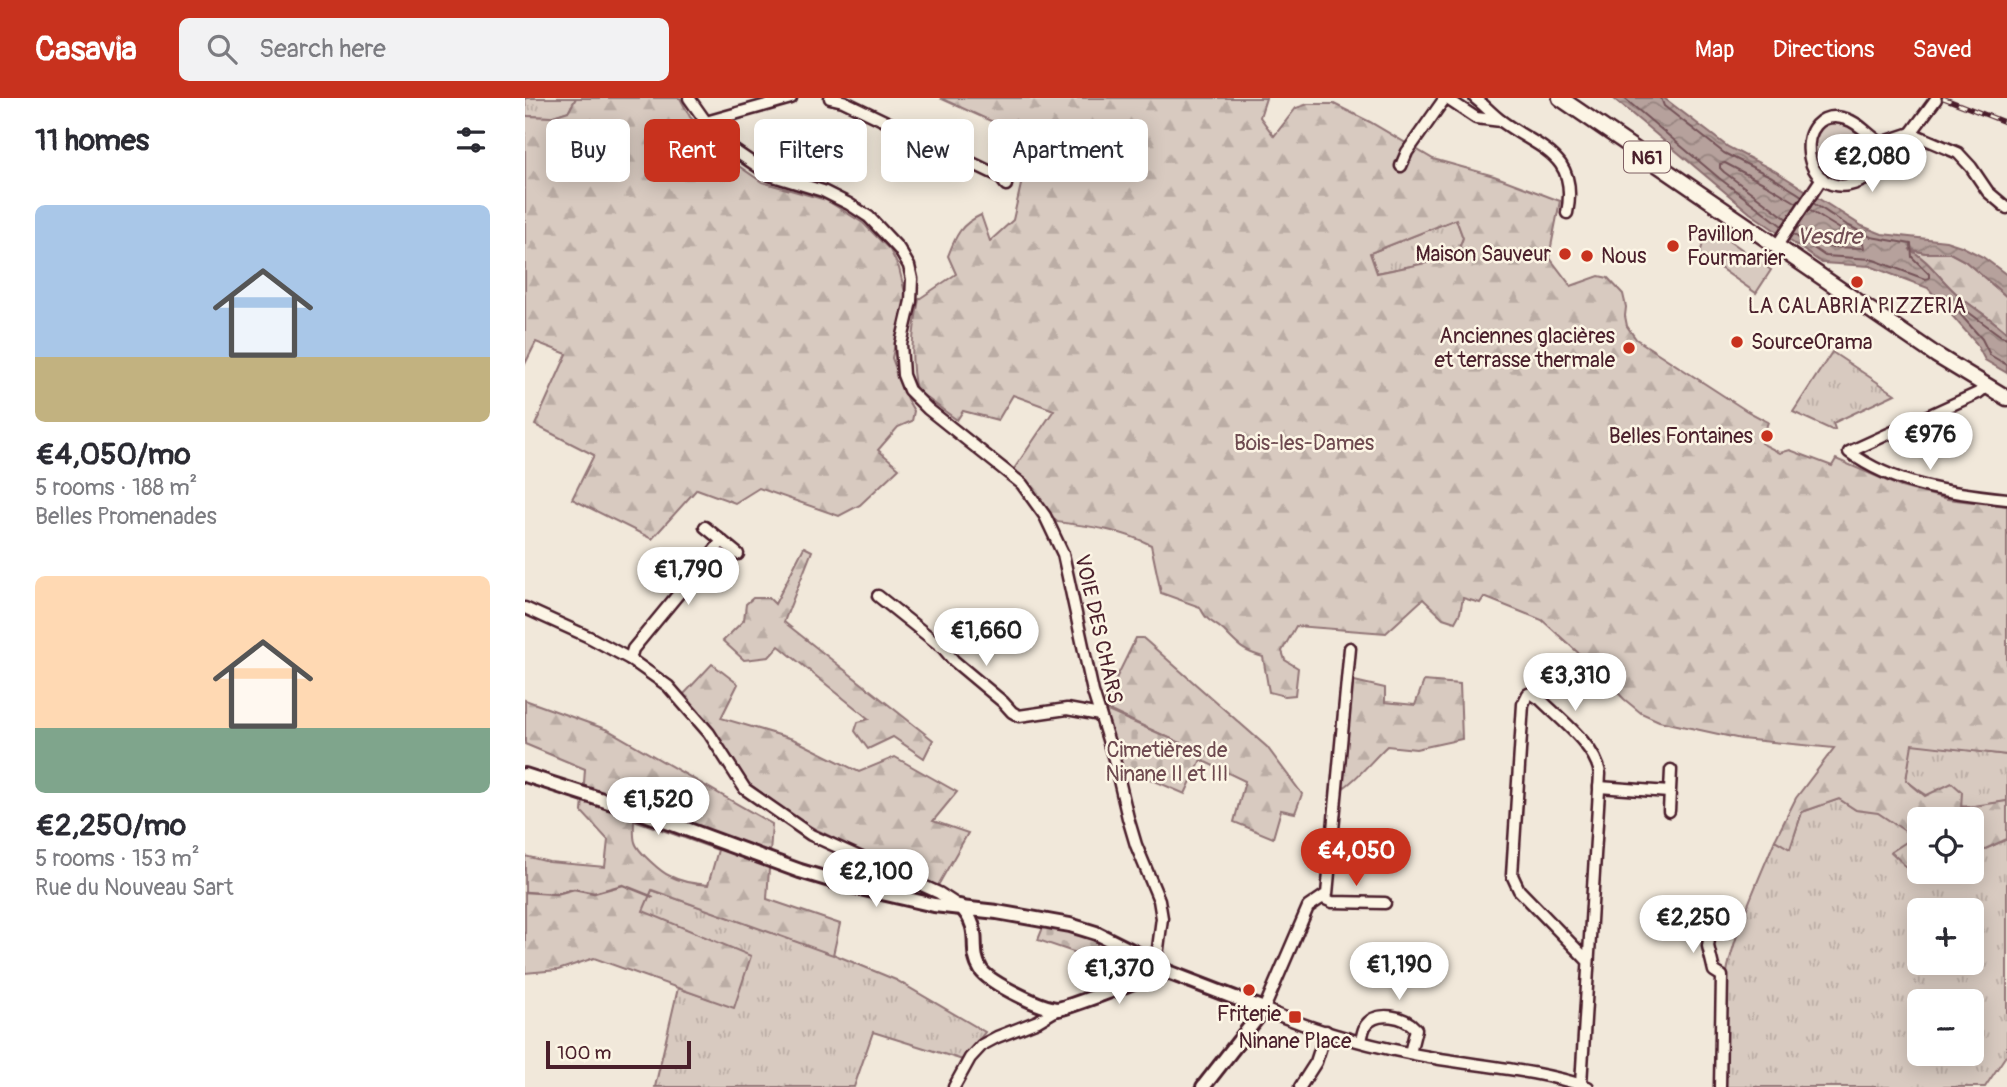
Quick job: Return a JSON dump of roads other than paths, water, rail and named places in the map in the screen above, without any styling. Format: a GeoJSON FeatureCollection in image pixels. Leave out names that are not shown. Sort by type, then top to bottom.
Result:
{"type":"FeatureCollection","features":[{"type":"Feature","properties":{"kind":"main road","name":"N61"},"geometry":{"type":"LineString","coordinates":[[1560,98],[1780,241],[1936,355],[2007,398]]}},
{"type":"Feature","properties":{"kind":"street","name":"VOIE DES CHARS"},"geometry":{"type":"LineString","coordinates":[[689,98],[704,119]]}},
{"type":"Feature","properties":{"kind":"street"},"geometry":{"type":"LineString","coordinates":[[717,119],[791,98]]}},
{"type":"Feature","properties":{"kind":"street"},"geometry":{"type":"LineString","coordinates":[[830,98],[843,101],[999,176],[1006,185]]}},
{"type":"Feature","properties":{"kind":"street"},"geometry":{"type":"LineString","coordinates":[[1401,166],[1407,152],[1446,98],[1476,118],[1501,121]]}},
{"type":"Feature","properties":{"kind":"street"},"geometry":{"type":"LineString","coordinates":[[1475,98],[1501,121],[1553,154],[1570,183],[1567,213]]}},
{"type":"Feature","properties":{"kind":"street"},"geometry":{"type":"LineString","coordinates":[[1881,143],[1911,133],[1936,99]]}},
{"type":"Feature","properties":{"kind":"street"},"geometry":{"type":"LineString","coordinates":[[1834,118],[1849,119],[1881,143],[1881,156],[1877,167],[1864,180],[1845,185],[1822,178],[1814,169],[1807,153],[1808,141],[1819,123],[1834,118]]}},
{"type":"Feature","properties":{"kind":"street"},"geometry":{"type":"LineString","coordinates":[[1911,133],[1958,153],[1988,192],[2007,208]]}},
{"type":"Feature","properties":{"kind":"street","name":"VOIE DES CHARS"},"geometry":{"type":"LineString","coordinates":[[740,154],[770,175],[823,191],[869,216],[899,249],[909,265],[912,279],[912,301],[901,344],[903,375],[909,390],[928,409],[1022,484],[1045,516],[1063,554],[1093,692],[1136,845],[1160,900],[1162,918],[1154,965]]}},
{"type":"Feature","properties":{"kind":"street"},"geometry":{"type":"LineString","coordinates":[[1780,241],[1822,178]]}},
{"type":"Feature","properties":{"kind":"street"},"geometry":{"type":"LineString","coordinates":[[1987,386],[1849,452],[1892,478],[1954,494],[2007,499]]}},
{"type":"Feature","properties":{"kind":"street"},"geometry":{"type":"LineString","coordinates":[[705,527],[738,554]]}},
{"type":"Feature","properties":{"kind":"street"},"geometry":{"type":"LineString","coordinates":[[629,659],[633,649],[722,541]]}},
{"type":"Feature","properties":{"kind":"street"},"geometry":{"type":"LineString","coordinates":[[878,596],[943,648],[954,661],[1019,716],[1067,709],[1100,715]]}},
{"type":"Feature","properties":{"kind":"street"},"geometry":{"type":"LineString","coordinates":[[525,608],[589,637],[629,659],[668,686],[709,733],[745,789],[811,835],[939,893],[960,906],[972,920],[977,962],[981,971],[987,977],[1033,1001],[1058,1009]]}},
{"type":"Feature","properties":{"kind":"street"},"geometry":{"type":"LineString","coordinates":[[1203,1087],[1264,1009],[1308,907],[1327,894],[1350,648]]}},
{"type":"Feature","properties":{"kind":"street"},"geometry":{"type":"LineString","coordinates":[[525,775],[640,812],[812,874],[934,905],[997,912],[1070,925],[1096,933],[1154,965],[1295,1023],[1410,1053],[1538,1073],[1579,1085],[1599,787],[1598,762],[1591,751],[1531,693],[1523,704],[1512,875],[1519,890],[1587,960]]}},
{"type":"Feature","properties":{"kind":"street"},"geometry":{"type":"LineString","coordinates":[[1669,811],[1671,771]]}},
{"type":"Feature","properties":{"kind":"street"},"geometry":{"type":"LineString","coordinates":[[1599,787],[1669,792]]}},
{"type":"Feature","properties":{"kind":"street"},"geometry":{"type":"LineString","coordinates":[[1323,898],[1332,902],[1385,903]]}},
{"type":"Feature","properties":{"kind":"street"},"geometry":{"type":"LineString","coordinates":[[1714,908],[1707,946],[1714,971],[1722,976],[1720,1087]]}},
{"type":"Feature","properties":{"kind":"street"},"geometry":{"type":"LineString","coordinates":[[975,932],[988,916],[997,912]]}},
{"type":"Feature","properties":{"kind":"street"},"geometry":{"type":"LineString","coordinates":[[954,1087],[970,1058],[982,1045],[1038,1021],[1058,1009],[1145,977],[1154,965]]}},
{"type":"Feature","properties":{"kind":"street"},"geometry":{"type":"LineString","coordinates":[[1033,1001],[1039,1008],[1038,1021]]}},
{"type":"Feature","properties":{"kind":"street"},"geometry":{"type":"LineString","coordinates":[[1361,1041],[1365,1026],[1376,1017],[1395,1017],[1407,1021],[1416,1029],[1410,1053]]}},
{"type":"Feature","properties":{"kind":"street"},"geometry":{"type":"LineString","coordinates":[[1300,1087],[1316,1062],[1326,1031]]}},
{"type":"Feature","properties":{"kind":"water","name":"Vesdre"},"geometry":{"type":"Polygon","coordinates":[[[1613,98],[1664,98],[1728,147],[1775,171],[1862,226],[1882,234],[1946,241],[1983,257],[2007,275],[2007,297],[1965,261],[1950,253],[1925,253],[1909,249],[1923,259],[1958,295],[2007,333],[2007,373],[1985,360],[1976,343],[1928,288],[1870,266],[1822,263],[1750,213],[1613,98]]]}},
{"type":"Feature","properties":{"kind":"waterway"},"geometry":{"type":"LineString","coordinates":[[525,892],[556,894],[574,889],[594,893],[623,885],[653,897]]}},
{"type":"Feature","properties":{"kind":"railway"},"geometry":{"type":"LineString","coordinates":[[1943,98],[2007,123]]}},
{"type":"Feature","properties":{"kind":"place","name":"Pavillon Fourmarier"},"geometry":{"type":"Point","coordinates":[1673,246]}},
{"type":"Feature","properties":{"kind":"place","name":"Maison Sauveur"},"geometry":{"type":"Point","coordinates":[1565,254]}},
{"type":"Feature","properties":{"kind":"place","name":"Nous"},"geometry":{"type":"Point","coordinates":[1587,256]}},
{"type":"Feature","properties":{"kind":"place","name":"LA CALABRIA PIZZERIA"},"geometry":{"type":"Point","coordinates":[1857,282]}},
{"type":"Feature","properties":{"kind":"place","name":"SourceOrama"},"geometry":{"type":"Point","coordinates":[1737,342]}},
{"type":"Feature","properties":{"kind":"place","name":"Anciennes glacières et terrasse thermale"},"geometry":{"type":"Point","coordinates":[1629,348]}},
{"type":"Feature","properties":{"kind":"place","name":"Belles Fontaines"},"geometry":{"type":"Point","coordinates":[1767,436]}},
{"type":"Feature","properties":{"kind":"place","name":"Friterie"},"geometry":{"type":"Point","coordinates":[1249,990]}},
{"type":"Feature","properties":{"kind":"place","name":"Ninane Place"},"geometry":{"type":"Point","coordinates":[1295,1017]}},
{"type":"Feature","properties":{"kind":"park label","name":"Bois-les-Dames"},"geometry":{"type":"Point","coordinates":[1304,443]}},
{"type":"Feature","properties":{"kind":"park label","name":"Cimetières de Ninane II et III"},"geometry":{"type":"Point","coordinates":[1167,762]}}]}
